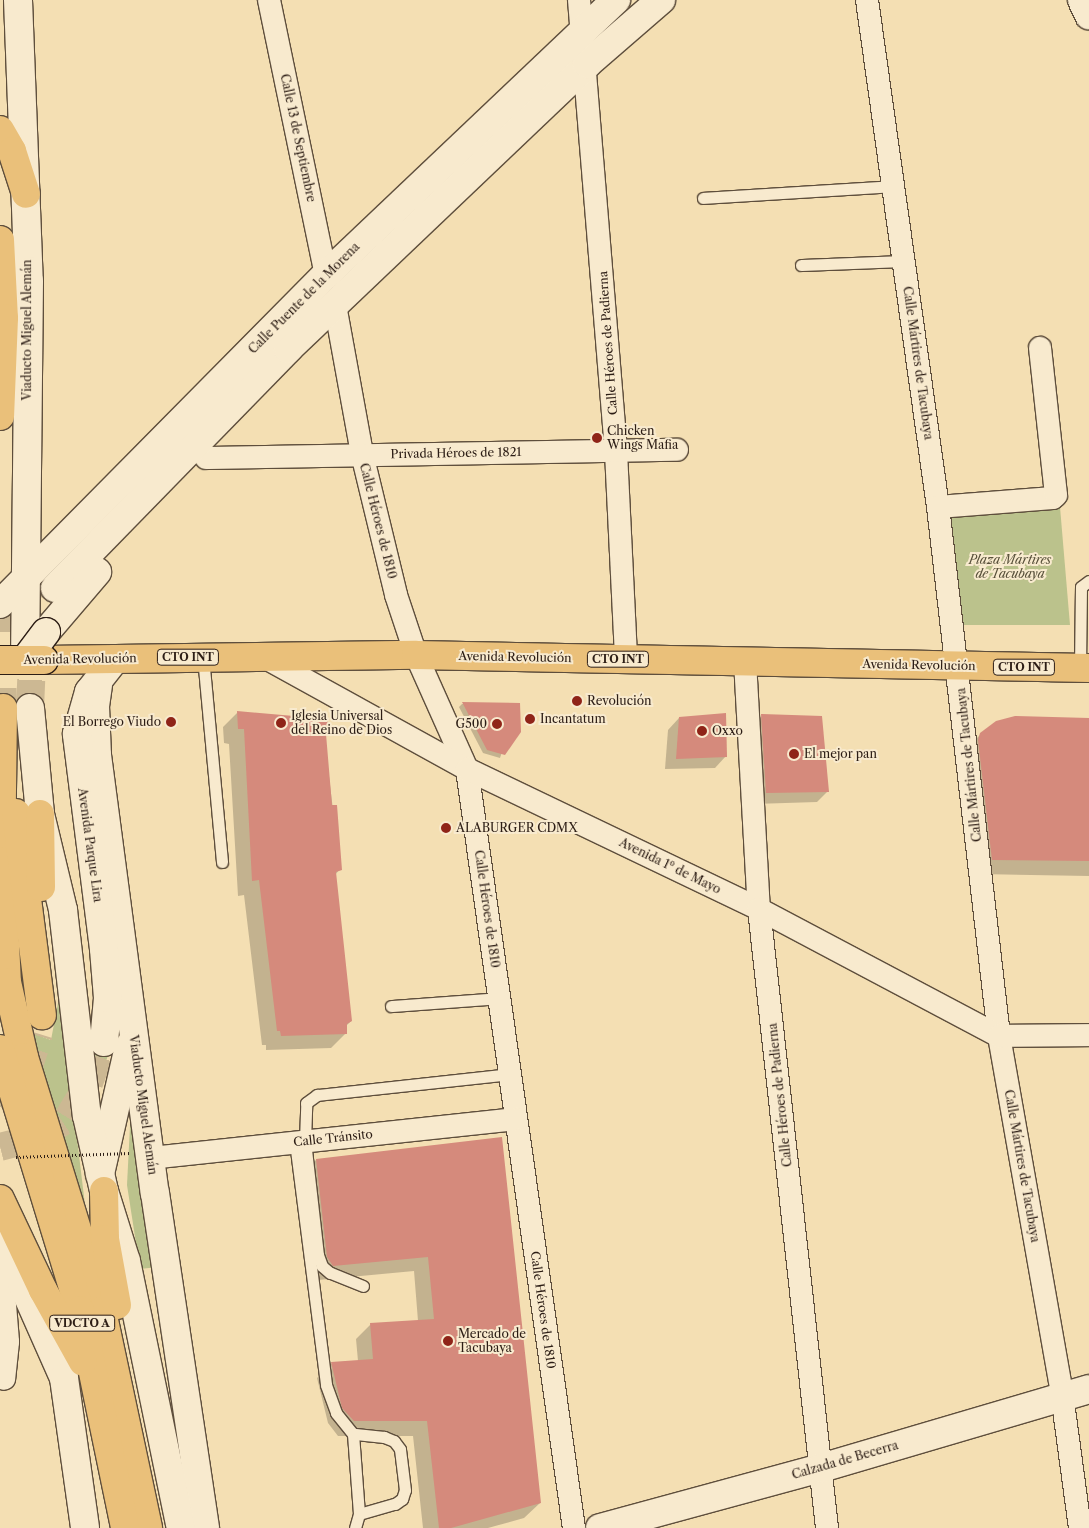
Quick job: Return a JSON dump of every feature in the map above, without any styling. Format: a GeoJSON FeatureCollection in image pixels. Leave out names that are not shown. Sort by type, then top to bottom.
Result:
{"type":"FeatureCollection","features":[{"type":"Feature","properties":{"kind":"main road","name":"Viaducto Miguel Alemán"},"geometry":{"type":"LineString","coordinates":[[18,0],[29,320],[28,573],[23,660]]}},
{"type":"Feature","properties":{"kind":"main road","name":"Calle Puente de la Morena"},"geometry":{"type":"LineString","coordinates":[[0,604],[28,573],[326,275],[582,28],[616,0]]}},
{"type":"Feature","properties":{"kind":"main road","name":"Calle Puente de la Morena"},"geometry":{"type":"LineString","coordinates":[[55,588],[288,349],[587,64],[660,0]]}},
{"type":"Feature","properties":{"kind":"main road"},"geometry":{"type":"LineString","coordinates":[[1082,0],[1089,15]]}},
{"type":"Feature","properties":{"kind":"main road"},"geometry":{"type":"LineString","coordinates":[[0,130],[12,151],[26,194]]}},
{"type":"Feature","properties":{"kind":"main road","name":"Viaducto Miguel Alemán"},"geometry":{"type":"LineString","coordinates":[[0,240],[4,328],[0,416]]}},
{"type":"Feature","properties":{"kind":"main road","name":"Calle Puente de la Morena"},"geometry":{"type":"LineString","coordinates":[[23,660],[75,595],[268,391],[279,375],[288,349]]}},
{"type":"Feature","properties":{"kind":"main road","name":"Avenida Revolución"},"geometry":{"type":"LineString","coordinates":[[23,660],[416,654],[1085,668]]}},
{"type":"Feature","properties":{"kind":"main road","name":"Avenida Parque Lira"},"geometry":{"type":"LineString","coordinates":[[104,1042],[108,998],[104,949],[77,734],[83,706],[115,659]]}},
{"type":"Feature","properties":{"kind":"main road","name":"Viaducto Miguel Alemán"},"geometry":{"type":"LineString","coordinates":[[99,680],[95,706],[96,755],[132,1027],[140,1155],[205,1528]]}},
{"type":"Feature","properties":{"kind":"main road"},"geometry":{"type":"LineString","coordinates":[[30,708],[40,814],[63,910],[87,1116],[102,1183],[126,1261],[181,1528]]}},
{"type":"Feature","properties":{"kind":"main road","name":"VDCTO A"},"geometry":{"type":"LineString","coordinates":[[40,814],[44,946],[40,1024],[3,717],[0,861],[7,982],[24,1057],[86,1252],[125,1406],[120,1440],[125,1528]]}},
{"type":"Feature","properties":{"kind":"main road"},"geometry":{"type":"LineString","coordinates":[[125,1406],[119,1314],[105,1239],[102,1183],[132,1027]]}},
{"type":"Feature","properties":{"kind":"main road","name":"VDCTO A"},"geometry":{"type":"LineString","coordinates":[[0,1049],[63,1248],[95,1382],[120,1440],[148,1528]]}},
{"type":"Feature","properties":{"kind":"main road"},"geometry":{"type":"LineString","coordinates":[[0,1199],[48,1298],[95,1382]]}},
{"type":"Feature","properties":{"kind":"main road"},"geometry":{"type":"LineString","coordinates":[[0,1226],[6,1247],[64,1378],[85,1528]]}},
{"type":"Feature","properties":{"kind":"main road","name":"Calzada de Becerra"},"geometry":{"type":"LineString","coordinates":[[600,1528],[821,1468],[1062,1395],[1089,1389]]}},
{"type":"Feature","properties":{"kind":"street","name":"Calle 13 de Septiembre"},"geometry":{"type":"LineString","coordinates":[[269,0],[326,275]]}},
{"type":"Feature","properties":{"kind":"street","name":"Calle Héroes de Padierna"},"geometry":{"type":"LineString","coordinates":[[579,0],[587,64],[616,452],[626,659]]}},
{"type":"Feature","properties":{"kind":"street","name":"Calle Mártires de Tacubaya"},"geometry":{"type":"LineString","coordinates":[[868,0],[958,665],[999,1036],[1062,1395],[1080,1528]]}},
{"type":"Feature","properties":{"kind":"street","name":"Calle Héroes de 1810"},"geometry":{"type":"LineString","coordinates":[[335,305],[362,454],[396,595],[416,654],[467,769],[574,1528]]}},
{"type":"Feature","properties":{"kind":"street"},"geometry":{"type":"LineString","coordinates":[[938,507],[1053,498],[1056,494],[1040,348]]}},
{"type":"Feature","properties":{"kind":"street","name":"Privada Héroes de 1821"},"geometry":{"type":"LineString","coordinates":[[206,458],[677,450]]}},
{"type":"Feature","properties":{"kind":"street","name":"Avenida 1º de Mayo"},"geometry":{"type":"LineString","coordinates":[[262,656],[467,769],[759,909],[999,1036],[1089,1035]]}},
{"type":"Feature","properties":{"kind":"street","name":"Calle Héroes de Padierna"},"geometry":{"type":"LineString","coordinates":[[745,661],[759,909],[827,1528]]}},
{"type":"Feature","properties":{"kind":"street","name":"Calle Tránsito"},"geometry":{"type":"LineString","coordinates":[[140,1155],[300,1142],[515,1118]]}},
{"type":"Feature","properties":{"kind":"street"},"geometry":{"type":"LineString","coordinates":[[0,1243],[8,1342],[4,1379]]}},
{"type":"Feature","properties":{"kind":"lane"},"geometry":{"type":"LineString","coordinates":[[703,198],[894,186]]}},
{"type":"Feature","properties":{"kind":"lane"},"geometry":{"type":"LineString","coordinates":[[801,265],[904,261]]}},
{"type":"Feature","properties":{"kind":"lane"},"geometry":{"type":"LineString","coordinates":[[1085,668],[1082,587],[1089,581]]}},
{"type":"Feature","properties":{"kind":"lane"},"geometry":{"type":"LineString","coordinates":[[203,657],[222,862]]}},
{"type":"Feature","properties":{"kind":"lane"},"geometry":{"type":"LineString","coordinates":[[391,1006],[499,998]]}},
{"type":"Feature","properties":{"kind":"lane"},"geometry":{"type":"LineString","coordinates":[[355,1528],[359,1514],[353,1434],[336,1413],[326,1386],[300,1142],[306,1103],[317,1095],[510,1074]]}},
{"type":"Feature","properties":{"kind":"lane"},"geometry":{"type":"LineString","coordinates":[[300,1142],[322,1266],[330,1273],[363,1286]]}},
{"type":"Feature","properties":{"kind":"lane"},"geometry":{"type":"LineString","coordinates":[[353,1434],[394,1441],[400,1449],[405,1490],[402,1499],[395,1504],[359,1514]]}},
{"type":"Feature","properties":{"kind":"path"},"geometry":{"type":"LineString","coordinates":[[16,1157],[140,1155]]}},
{"type":"Feature","properties":{"kind":"green space","name":"Plaza Mártires de Tacubaya"},"geometry":{"type":"Polygon","coordinates":[[[1060,507],[1070,625],[963,625],[949,518],[1060,507]]]}},
{"type":"Feature","properties":{"kind":"green space"},"geometry":{"type":"Polygon","coordinates":[[[58,1003],[61,1004],[85,1205],[29,1032],[51,1040],[58,1003]]]}},
{"type":"Feature","properties":{"kind":"green space"},"geometry":{"type":"Polygon","coordinates":[[[92,1042],[110,1048],[97,1092],[92,1042]]]}},
{"type":"Feature","properties":{"kind":"green space"},"geometry":{"type":"Polygon","coordinates":[[[131,1106],[158,1267],[140,1269],[127,1185],[131,1106]]]}},
{"type":"Feature","properties":{"kind":"building","name":"G500"},"geometry":{"type":"Polygon","coordinates":[[[462,702],[520,703],[521,732],[505,755],[487,750],[462,702]]]}},
{"type":"Feature","properties":{"kind":"building"},"geometry":{"type":"Polygon","coordinates":[[[237,711],[328,719],[326,734],[332,805],[337,805],[342,870],[336,872],[352,1021],[347,1024],[347,1034],[281,1036],[280,1031],[277,1031],[259,880],[252,881],[244,729],[238,729],[237,711]]]}},
{"type":"Feature","properties":{"kind":"building","name":"Oxxo"},"geometry":{"type":"Polygon","coordinates":[[[726,713],[727,757],[676,759],[679,717],[726,713]]]}},
{"type":"Feature","properties":{"kind":"building","name":"El mejor pan"},"geometry":{"type":"Polygon","coordinates":[[[761,714],[822,716],[829,792],[766,793],[761,714]]]}},
{"type":"Feature","properties":{"kind":"building"},"geometry":{"type":"Polygon","coordinates":[[[1015,716],[1089,718],[1089,861],[992,860],[978,740],[980,733],[996,721],[1015,716]]]}},
{"type":"Feature","properties":{"kind":"building","name":"Mercado de Tacubaya"},"geometry":{"type":"Polygon","coordinates":[[[502,1137],[541,1503],[451,1528],[439,1528],[427,1421],[354,1421],[342,1408],[331,1362],[373,1359],[370,1323],[434,1319],[428,1257],[333,1266],[327,1257],[316,1159],[502,1137]]]}},
{"type":"Feature","properties":{"kind":"tunnel"},"geometry":{"type":"LineString","coordinates":[[30,708],[33,640],[47,601],[55,588]]}},
{"type":"Feature","properties":{"kind":"tunnel"},"geometry":{"type":"LineString","coordinates":[[0,604],[3,708]]}},
{"type":"Feature","properties":{"kind":"tunnel"},"geometry":{"type":"LineString","coordinates":[[0,1107],[26,1076],[39,1034]]}},
{"type":"Feature","properties":{"kind":"tunnel"},"geometry":{"type":"LineString","coordinates":[[0,1147],[39,1137],[68,1118],[89,1083],[104,1042]]}},
{"type":"Feature","properties":{"kind":"place","name":"Chicken Wings Mafia"},"geometry":{"type":"Point","coordinates":[597,438]}},
{"type":"Feature","properties":{"kind":"place","name":"Revolución"},"geometry":{"type":"Point","coordinates":[577,701]}},
{"type":"Feature","properties":{"kind":"place","name":"Incantatum"},"geometry":{"type":"Point","coordinates":[530,719]}},
{"type":"Feature","properties":{"kind":"place","name":"El Borrego Viudo"},"geometry":{"type":"Point","coordinates":[171,722]}},
{"type":"Feature","properties":{"kind":"place","name":"Iglesia Universal del Reino de Dios"},"geometry":{"type":"Point","coordinates":[281,723]}},
{"type":"Feature","properties":{"kind":"place","name":"G500"},"geometry":{"type":"Point","coordinates":[497,724]}},
{"type":"Feature","properties":{"kind":"place","name":"Oxxo"},"geometry":{"type":"Point","coordinates":[702,731]}},
{"type":"Feature","properties":{"kind":"place","name":"El mejor pan"},"geometry":{"type":"Point","coordinates":[794,754]}},
{"type":"Feature","properties":{"kind":"place","name":"ALABURGER CDMX"},"geometry":{"type":"Point","coordinates":[446,828]}},
{"type":"Feature","properties":{"kind":"place","name":"Mercado de Tacubaya"},"geometry":{"type":"Point","coordinates":[448,1341]}}]}
